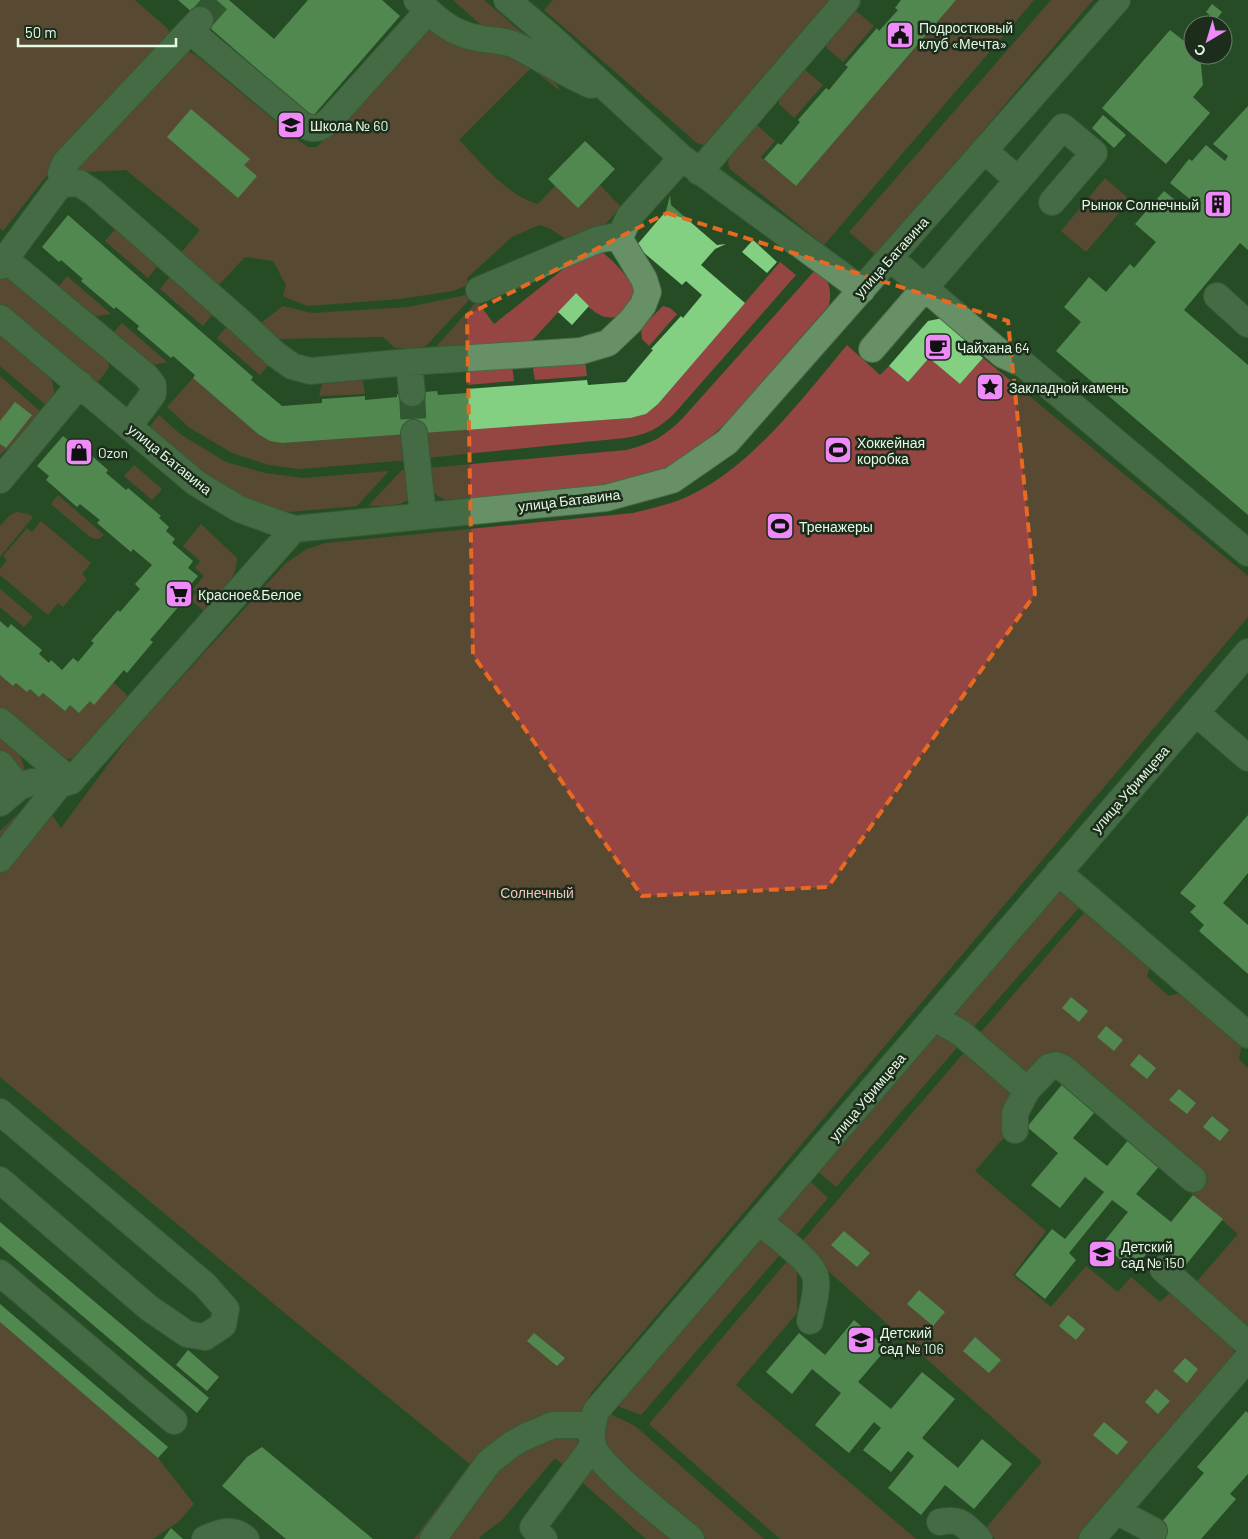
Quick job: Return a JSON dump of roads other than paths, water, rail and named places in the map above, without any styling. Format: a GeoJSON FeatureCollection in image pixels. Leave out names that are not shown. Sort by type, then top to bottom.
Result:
{"type":"FeatureCollection","features":[{"type":"Feature","properties":{"kind":"street"},"geometry":{"type":"LineString","coordinates":[[129,426],[153,394],[153,385],[146,376],[3,263],[62,184],[79,183],[94,193],[275,354],[292,366],[310,371],[409,362],[581,351],[608,343],[632,321],[643,305],[648,292],[644,279],[622,243],[621,235],[629,217],[691,165],[847,0]]}},
{"type":"Feature","properties":{"kind":"street","name":"улица Батавина"},"geometry":{"type":"LineString","coordinates":[[0,318],[196,483],[239,509],[294,529],[606,498],[672,480],[727,442],[1117,0]]}},
{"type":"Feature","properties":{"kind":"street"},"geometry":{"type":"LineString","coordinates":[[521,4],[553,39],[691,165],[862,290]]}},
{"type":"Feature","properties":{"kind":"street"},"geometry":{"type":"LineString","coordinates":[[62,184],[61,173],[65,163],[195,25],[301,124],[311,129],[321,128],[330,120],[422,5],[444,25],[460,34],[518,46],[581,81],[612,94]]}},
{"type":"Feature","properties":{"kind":"street"},"geometry":{"type":"LineString","coordinates":[[872,349],[1063,127],[1094,153],[1052,202]]}},
{"type":"Feature","properties":{"kind":"street"},"geometry":{"type":"LineString","coordinates":[[985,150],[1018,180]]}},
{"type":"Feature","properties":{"kind":"street"},"geometry":{"type":"LineString","coordinates":[[479,290],[597,240],[621,235]]}},
{"type":"Feature","properties":{"kind":"street"},"geometry":{"type":"LineString","coordinates":[[890,258],[1003,356],[1023,364],[1248,553]]}},
{"type":"Feature","properties":{"kind":"street"},"geometry":{"type":"LineString","coordinates":[[1217,296],[1248,324]]}},
{"type":"Feature","properties":{"kind":"street"},"geometry":{"type":"LineString","coordinates":[[409,362],[412,393]]}},
{"type":"Feature","properties":{"kind":"street"},"geometry":{"type":"LineString","coordinates":[[0,480],[80,384]]}},
{"type":"Feature","properties":{"kind":"street"},"geometry":{"type":"LineString","coordinates":[[414,433],[423,516]]}},
{"type":"Feature","properties":{"kind":"street"},"geometry":{"type":"LineString","coordinates":[[0,859],[65,783],[294,529]]}},
{"type":"Feature","properties":{"kind":"street","name":"улица Уфимцева"},"geometry":{"type":"LineString","coordinates":[[544,1539],[532,1527],[592,1435],[596,1411],[1248,652]]}},
{"type":"Feature","properties":{"kind":"street"},"geometry":{"type":"LineString","coordinates":[[1196,713],[1248,758]]}},
{"type":"Feature","properties":{"kind":"street"},"geometry":{"type":"LineString","coordinates":[[0,721],[65,783]]}},
{"type":"Feature","properties":{"kind":"street"},"geometry":{"type":"LineString","coordinates":[[0,764],[19,786]]}},
{"type":"Feature","properties":{"kind":"street"},"geometry":{"type":"LineString","coordinates":[[0,803],[19,786],[32,782],[65,783]]}},
{"type":"Feature","properties":{"kind":"street"},"geometry":{"type":"LineString","coordinates":[[1058,872],[1248,1035]]}},
{"type":"Feature","properties":{"kind":"street"},"geometry":{"type":"LineString","coordinates":[[934,1017],[962,1034],[1027,1090]]}},
{"type":"Feature","properties":{"kind":"street"},"geometry":{"type":"LineString","coordinates":[[1015,1130],[1015,1113],[1027,1090],[1049,1067],[1056,1065],[1063,1068],[1193,1179]]}},
{"type":"Feature","properties":{"kind":"street"},"geometry":{"type":"LineString","coordinates":[[0,1112],[205,1285],[226,1309],[223,1325],[205,1337],[187,1334],[149,1308],[0,1180]]}},
{"type":"Feature","properties":{"kind":"street"},"geometry":{"type":"LineString","coordinates":[[759,1222],[810,1266],[815,1276],[816,1287],[810,1321]]}},
{"type":"Feature","properties":{"kind":"street"},"geometry":{"type":"LineString","coordinates":[[1163,1269],[1248,1344]]}},
{"type":"Feature","properties":{"kind":"street"},"geometry":{"type":"LineString","coordinates":[[0,1273],[174,1421]]}},
{"type":"Feature","properties":{"kind":"street"},"geometry":{"type":"LineString","coordinates":[[1092,1539],[1248,1358]]}},
{"type":"Feature","properties":{"kind":"street"},"geometry":{"type":"LineString","coordinates":[[433,1539],[489,1462],[512,1444],[553,1426],[592,1435],[600,1460],[691,1539]]}},
{"type":"Feature","properties":{"kind":"street"},"geometry":{"type":"LineString","coordinates":[[1116,1511],[1154,1531]]}},
{"type":"Feature","properties":{"kind":"street"},"geometry":{"type":"LineString","coordinates":[[940,1522],[952,1519],[959,1521],[980,1539]]}},
{"type":"Feature","properties":{"kind":"street"},"geometry":{"type":"LineString","coordinates":[[205,1539],[217,1533],[228,1531],[242,1535],[246,1539]]}},
{"type":"Feature","properties":{"kind":"tunnel"},"geometry":{"type":"LineString","coordinates":[[200,20],[218,0]]}},
{"type":"Feature","properties":{"kind":"tunnel"},"geometry":{"type":"LineString","coordinates":[[412,393],[414,433]]}},
{"type":"Feature","properties":{"kind":"place","name":"Подростковый клуб «Мечта»"},"geometry":{"type":"Point","coordinates":[900,35]}},
{"type":"Feature","properties":{"kind":"place","name":"Школа № 60"},"geometry":{"type":"Point","coordinates":[291,125]}},
{"type":"Feature","properties":{"kind":"place","name":"Рынок Солнечный"},"geometry":{"type":"Point","coordinates":[1218,204]}},
{"type":"Feature","properties":{"kind":"place","name":"Чайхана 64"},"geometry":{"type":"Point","coordinates":[938,347]}},
{"type":"Feature","properties":{"kind":"place","name":"Закладной камень"},"geometry":{"type":"Point","coordinates":[990,387]}},
{"type":"Feature","properties":{"kind":"place","name":"Хоккейная коробка"},"geometry":{"type":"Point","coordinates":[838,450]}},
{"type":"Feature","properties":{"kind":"place","name":"Ozon"},"geometry":{"type":"Point","coordinates":[79,452]}},
{"type":"Feature","properties":{"kind":"place","name":"Тренажеры"},"geometry":{"type":"Point","coordinates":[780,526]}},
{"type":"Feature","properties":{"kind":"place","name":"Красное&Белое"},"geometry":{"type":"Point","coordinates":[179,594]}},
{"type":"Feature","properties":{"kind":"place","name":"Детский сад № 150"},"geometry":{"type":"Point","coordinates":[1102,1254]}},
{"type":"Feature","properties":{"kind":"place","name":"Детский сад № 106"},"geometry":{"type":"Point","coordinates":[861,1340]}},
{"type":"Feature","properties":{"kind":"park label","name":"Солнечный"},"geometry":{"type":"Point","coordinates":[537,892]}}]}
